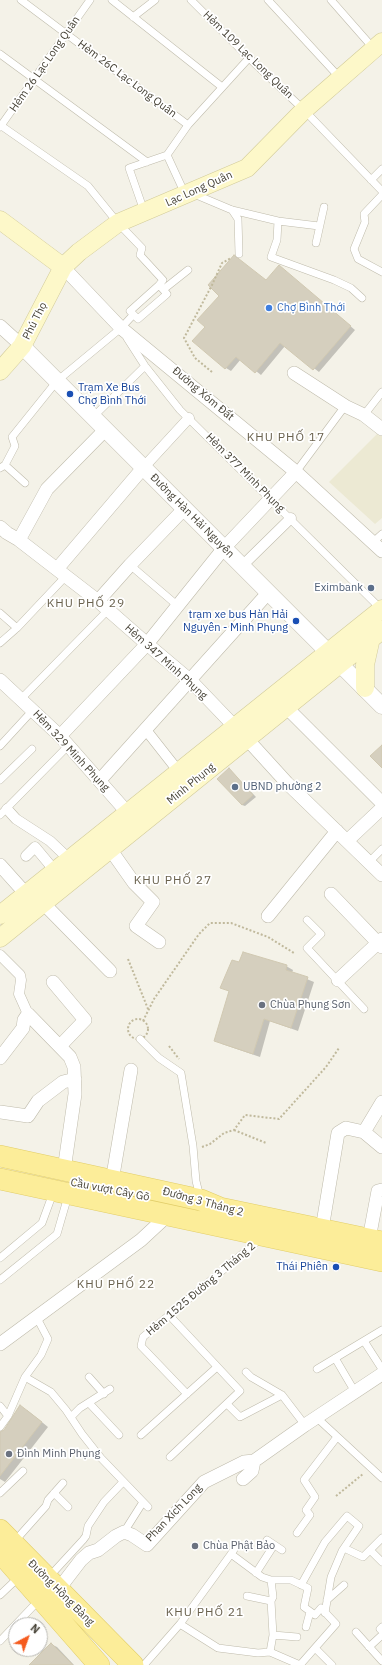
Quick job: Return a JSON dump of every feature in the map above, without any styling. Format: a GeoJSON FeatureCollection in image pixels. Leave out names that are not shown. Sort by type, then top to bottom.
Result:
{"type":"FeatureCollection","features":[{"type":"Feature","properties":{"kind":"main road","name":"Lạc Long Quân"},"geometry":{"type":"LineString","coordinates":[[63,267],[79,252],[118,223],[247,168],[304,110],[378,45]]}},
{"type":"Feature","properties":{"kind":"main road"},"geometry":{"type":"LineString","coordinates":[[0,220],[63,267]]}},
{"type":"Feature","properties":{"kind":"main road","name":"Phú Thọ"},"geometry":{"type":"LineString","coordinates":[[0,371],[22,346],[63,267]]}},
{"type":"Feature","properties":{"kind":"main road","name":"Minh Phụng"},"geometry":{"type":"LineString","coordinates":[[0,938],[110,849],[133,819],[179,772],[286,707],[382,609]]}},
{"type":"Feature","properties":{"kind":"main road"},"geometry":{"type":"LineString","coordinates":[[365,688],[365,666],[377,634]]}},
{"type":"Feature","properties":{"kind":"main road","name":"Minh Phụng"},"geometry":{"type":"LineString","coordinates":[[0,915],[70,859],[133,819],[333,658],[377,634]]}},
{"type":"Feature","properties":{"kind":"main road","name":"Đường 3 Tháng 2"},"geometry":{"type":"LineString","coordinates":[[0,1156],[112,1180],[207,1205],[376,1240]]}},
{"type":"Feature","properties":{"kind":"main road","name":"Cầu vượt Cây Gõ"},"geometry":{"type":"LineString","coordinates":[[0,1168],[207,1205]]}},
{"type":"Feature","properties":{"kind":"main road","name":"Đường 3 Tháng 2"},"geometry":{"type":"LineString","coordinates":[[0,1179],[382,1261]]}},
{"type":"Feature","properties":{"kind":"main road","name":"Đường Hồng Bàng"},"geometry":{"type":"LineString","coordinates":[[3,1535],[49,1589],[99,1665]]}},
{"type":"Feature","properties":{"kind":"main road","name":"Đường Hồng Bàng"},"geometry":{"type":"LineString","coordinates":[[3,1535],[20,1575],[49,1589],[133,1665]]}},
{"type":"Feature","properties":{"kind":"street","name":"Đường Xóm Đất"},"geometry":{"type":"LineString","coordinates":[[63,267],[121,328],[296,472],[379,543]]}},
{"type":"Feature","properties":{"kind":"street","name":"Đường Hàn Hải Nguyên"},"geometry":{"type":"LineString","coordinates":[[0,326],[22,346],[382,706]]}},
{"type":"Feature","properties":{"kind":"street"},"geometry":{"type":"LineString","coordinates":[[294,372],[345,406],[364,415],[382,429]]}},
{"type":"Feature","properties":{"kind":"street"},"geometry":{"type":"LineString","coordinates":[[61,573],[144,468],[189,418]]}},
{"type":"Feature","properties":{"kind":"street"},"geometry":{"type":"LineString","coordinates":[[19,540],[47,489],[105,430]]}},
{"type":"Feature","properties":{"kind":"street"},"geometry":{"type":"LineString","coordinates":[[60,736],[147,644],[224,548],[296,472]]}},
{"type":"Feature","properties":{"kind":"street"},"geometry":{"type":"LineString","coordinates":[[98,601],[130,564],[184,508]]}},
{"type":"Feature","properties":{"kind":"street"},"geometry":{"type":"LineString","coordinates":[[242,566],[291,518]]}},
{"type":"Feature","properties":{"kind":"street","name":"Hẻm 347 Minh Phụng"},"geometry":{"type":"LineString","coordinates":[[2,534],[19,540],[98,601],[191,681],[287,783],[382,875]]}},
{"type":"Feature","properties":{"kind":"street"},"geometry":{"type":"LineString","coordinates":[[100,780],[191,681],[268,593]]}},
{"type":"Feature","properties":{"kind":"street","name":"Hẻm 329 Minh Phụng"},"geometry":{"type":"LineString","coordinates":[[0,680],[60,736],[133,819]]}},
{"type":"Feature","properties":{"kind":"street"},"geometry":{"type":"LineString","coordinates":[[286,707],[382,803]]}},
{"type":"Feature","properties":{"kind":"street"},"geometry":{"type":"LineString","coordinates":[[146,730],[179,772]]}},
{"type":"Feature","properties":{"kind":"street"},"geometry":{"type":"LineString","coordinates":[[347,841],[382,808]]}},
{"type":"Feature","properties":{"kind":"street"},"geometry":{"type":"LineString","coordinates":[[3,812],[50,841],[70,859]]}},
{"type":"Feature","properties":{"kind":"street"},"geometry":{"type":"LineString","coordinates":[[268,916],[337,831]]}},
{"type":"Feature","properties":{"kind":"street"},"geometry":{"type":"LineString","coordinates":[[26,856],[35,847],[55,871]]}},
{"type":"Feature","properties":{"kind":"street"},"geometry":{"type":"LineString","coordinates":[[110,849],[134,883],[153,902],[136,926],[159,942]]}},
{"type":"Feature","properties":{"kind":"street"},"geometry":{"type":"LineString","coordinates":[[0,865],[26,894]]}},
{"type":"Feature","properties":{"kind":"street"},"geometry":{"type":"LineString","coordinates":[[331,894],[381,943],[338,980]]}},
{"type":"Feature","properties":{"kind":"street"},"geometry":{"type":"LineString","coordinates":[[43,903],[110,971]]}},
{"type":"Feature","properties":{"kind":"street"},"geometry":{"type":"LineString","coordinates":[[0,955],[20,975],[21,980],[19,994],[28,1014],[70,1057],[74,1067],[76,1094],[64,1170]]}},
{"type":"Feature","properties":{"kind":"street"},"geometry":{"type":"LineString","coordinates":[[53,982],[85,1020],[60,1046]]}},
{"type":"Feature","properties":{"kind":"street"},"geometry":{"type":"LineString","coordinates":[[0,1058],[23,1028],[24,1020],[28,1014]]}},
{"type":"Feature","properties":{"kind":"street"},"geometry":{"type":"LineString","coordinates":[[112,1180],[131,1070]]}},
{"type":"Feature","properties":{"kind":"street"},"geometry":{"type":"LineString","coordinates":[[0,1112],[28,1116],[38,1101],[63,1082],[75,1079]]}},
{"type":"Feature","properties":{"kind":"street"},"geometry":{"type":"LineString","coordinates":[[364,1132],[382,1102]]}},
{"type":"Feature","properties":{"kind":"street"},"geometry":{"type":"LineString","coordinates":[[322,1229],[338,1133],[346,1128],[364,1132],[382,1147]]}},
{"type":"Feature","properties":{"kind":"street"},"geometry":{"type":"LineString","coordinates":[[376,1240],[378,1191],[382,1190]]}},
{"type":"Feature","properties":{"kind":"street"},"geometry":{"type":"LineString","coordinates":[[0,1344],[141,1240],[168,1215]]}},
{"type":"Feature","properties":{"kind":"street","name":"Phan Xích Long"},"geometry":{"type":"LineString","coordinates":[[124,1532],[132,1535],[147,1545],[204,1482],[244,1462],[254,1461],[316,1417],[382,1374]]}},
{"type":"Feature","properties":{"kind":"street"},"geometry":{"type":"LineString","coordinates":[[243,1479],[252,1471],[254,1461]]}},
{"type":"Feature","properties":{"kind":"street"},"geometry":{"type":"LineString","coordinates":[[49,1589],[89,1552],[98,1550],[116,1536],[124,1532]]}},
{"type":"Feature","properties":{"kind":"lane","name":"Hẻm 26C Lạc Long Quân"},"geometry":{"type":"LineString","coordinates":[[21,0],[188,125]]}},
{"type":"Feature","properties":{"kind":"lane","name":"Hẻm 26 Lạc Long Quân"},"geometry":{"type":"LineString","coordinates":[[0,126],[90,0]]}},
{"type":"Feature","properties":{"kind":"lane"},"geometry":{"type":"LineString","coordinates":[[112,0],[222,87]]}},
{"type":"Feature","properties":{"kind":"lane"},"geometry":{"type":"LineString","coordinates":[[133,17],[155,0]]}},
{"type":"Feature","properties":{"kind":"lane","name":"Hẻm 109 Lạc Long Quân"},"geometry":{"type":"LineString","coordinates":[[191,0],[304,110],[382,191]]}},
{"type":"Feature","properties":{"kind":"lane"},"geometry":{"type":"LineString","coordinates":[[268,0],[340,78]]}},
{"type":"Feature","properties":{"kind":"lane"},"geometry":{"type":"LineString","coordinates":[[330,0],[378,45]]}},
{"type":"Feature","properties":{"kind":"lane"},"geometry":{"type":"LineString","coordinates":[[0,54],[148,162]]}},
{"type":"Feature","properties":{"kind":"lane"},"geometry":{"type":"LineString","coordinates":[[144,212],[129,168],[167,155],[188,125],[249,58]]}},
{"type":"Feature","properties":{"kind":"lane"},"geometry":{"type":"LineString","coordinates":[[0,126],[88,186],[118,223],[142,248],[140,255],[163,280],[162,287],[167,294],[138,319],[130,311],[162,287],[188,270]]}},
{"type":"Feature","properties":{"kind":"lane"},"geometry":{"type":"LineString","coordinates":[[167,155],[187,194],[232,210],[278,221],[319,226]]}},
{"type":"Feature","properties":{"kind":"lane"},"geometry":{"type":"LineString","coordinates":[[371,180],[382,168]]}},
{"type":"Feature","properties":{"kind":"lane"},"geometry":{"type":"LineString","coordinates":[[382,195],[364,214],[365,222],[354,249],[358,259],[382,272]]}},
{"type":"Feature","properties":{"kind":"lane"},"geometry":{"type":"LineString","coordinates":[[316,243],[324,207]]}},
{"type":"Feature","properties":{"kind":"lane"},"geometry":{"type":"LineString","coordinates":[[232,210],[238,219],[239,254]]}},
{"type":"Feature","properties":{"kind":"lane"},"geometry":{"type":"LineString","coordinates":[[278,221],[277,240],[271,257],[334,280],[351,288],[362,298]]}},
{"type":"Feature","properties":{"kind":"lane"},"geometry":{"type":"LineString","coordinates":[[25,483],[2,467],[15,446],[12,437],[57,381],[121,328],[133,315]]}},
{"type":"Feature","properties":{"kind":"lane","name":"Hẻm 377 Minh Phụng"},"geometry":{"type":"LineString","coordinates":[[121,328],[145,366],[189,418],[382,609]]}},
{"type":"Feature","properties":{"kind":"lane"},"geometry":{"type":"LineString","coordinates":[[93,417],[145,366]]}},
{"type":"Feature","properties":{"kind":"lane"},"geometry":{"type":"LineString","coordinates":[[364,415],[382,392]]}},
{"type":"Feature","properties":{"kind":"lane"},"geometry":{"type":"LineString","coordinates":[[296,472],[345,406]]}},
{"type":"Feature","properties":{"kind":"lane"},"geometry":{"type":"LineString","coordinates":[[130,564],[178,606]]}},
{"type":"Feature","properties":{"kind":"lane"},"geometry":{"type":"LineString","coordinates":[[0,643],[17,628],[61,573]]}},
{"type":"Feature","properties":{"kind":"lane"},"geometry":{"type":"LineString","coordinates":[[21,700],[108,610]]}},
{"type":"Feature","properties":{"kind":"lane"},"geometry":{"type":"LineString","coordinates":[[0,613],[17,628]]}},
{"type":"Feature","properties":{"kind":"lane"},"geometry":{"type":"LineString","coordinates":[[0,746],[33,710]]}},
{"type":"Feature","properties":{"kind":"lane"},"geometry":{"type":"LineString","coordinates":[[3,812],[68,746]]}},
{"type":"Feature","properties":{"kind":"lane"},"geometry":{"type":"LineString","coordinates":[[0,780],[32,749]]}},
{"type":"Feature","properties":{"kind":"lane"},"geometry":{"type":"LineString","coordinates":[[369,862],[382,849]]}},
{"type":"Feature","properties":{"kind":"lane"},"geometry":{"type":"LineString","coordinates":[[307,920],[321,934],[307,948],[364,1009]]}},
{"type":"Feature","properties":{"kind":"lane"},"geometry":{"type":"LineString","coordinates":[[140,1039],[159,1058],[181,1073],[194,1150],[196,1181],[207,1205]]}},
{"type":"Feature","properties":{"kind":"lane"},"geometry":{"type":"LineString","coordinates":[[0,1258],[42,1223],[61,1192]]}},
{"type":"Feature","properties":{"kind":"lane"},"geometry":{"type":"LineString","coordinates":[[0,1280],[57,1234],[61,1192]]}},
{"type":"Feature","properties":{"kind":"lane","name":"Hẻm 1525 Đường 3 Tháng 2"},"geometry":{"type":"LineString","coordinates":[[187,1394],[141,1346],[143,1337],[265,1235]]}},
{"type":"Feature","properties":{"kind":"lane"},"geometry":{"type":"LineString","coordinates":[[169,1315],[240,1391],[170,1457]]}},
{"type":"Feature","properties":{"kind":"lane"},"geometry":{"type":"LineString","coordinates":[[0,1427],[8,1416],[25,1377],[41,1355],[48,1339],[37,1318]]}},
{"type":"Feature","properties":{"kind":"lane"},"geometry":{"type":"LineString","coordinates":[[317,1370],[382,1330]]}},
{"type":"Feature","properties":{"kind":"lane"},"geometry":{"type":"LineString","coordinates":[[364,1341],[382,1369]]}},
{"type":"Feature","properties":{"kind":"lane"},"geometry":{"type":"LineString","coordinates":[[335,1358],[355,1392]]}},
{"type":"Feature","properties":{"kind":"lane"},"geometry":{"type":"LineString","coordinates":[[141,1435],[217,1367]]}},
{"type":"Feature","properties":{"kind":"lane"},"geometry":{"type":"LineString","coordinates":[[246,1372],[282,1395],[305,1425]]}},
{"type":"Feature","properties":{"kind":"lane"},"geometry":{"type":"LineString","coordinates":[[25,1377],[51,1392],[96,1452],[145,1505],[124,1532]]}},
{"type":"Feature","properties":{"kind":"lane"},"geometry":{"type":"LineString","coordinates":[[71,1417],[80,1408],[107,1391],[89,1377]]}},
{"type":"Feature","properties":{"kind":"lane"},"geometry":{"type":"LineString","coordinates":[[226,1404],[240,1417],[282,1395]]}},
{"type":"Feature","properties":{"kind":"lane"},"geometry":{"type":"LineString","coordinates":[[89,1403],[119,1435]]}},
{"type":"Feature","properties":{"kind":"lane"},"geometry":{"type":"LineString","coordinates":[[0,1406],[8,1416]]}},
{"type":"Feature","properties":{"kind":"lane"},"geometry":{"type":"LineString","coordinates":[[316,1417],[370,1468],[381,1476]]}},
{"type":"Feature","properties":{"kind":"lane"},"geometry":{"type":"LineString","coordinates":[[297,1533],[310,1515],[306,1510],[315,1497],[304,1480],[337,1436]]}},
{"type":"Feature","properties":{"kind":"lane"},"geometry":{"type":"LineString","coordinates":[[0,1493],[23,1471]]}},
{"type":"Feature","properties":{"kind":"lane"},"geometry":{"type":"LineString","coordinates":[[0,1641],[49,1589],[86,1536],[88,1526],[104,1502],[123,1482]]}},
{"type":"Feature","properties":{"kind":"lane"},"geometry":{"type":"LineString","coordinates":[[3,1535],[46,1506],[48,1500],[63,1483]]}},
{"type":"Feature","properties":{"kind":"lane"},"geometry":{"type":"LineString","coordinates":[[54,1493],[68,1507]]}},
{"type":"Feature","properties":{"kind":"lane"},"geometry":{"type":"LineString","coordinates":[[301,1585],[325,1542],[347,1516],[359,1526],[344,1548],[331,1577],[325,1613]]}},
{"type":"Feature","properties":{"kind":"lane"},"geometry":{"type":"LineString","coordinates":[[344,1548],[363,1557],[382,1538]]}},
{"type":"Feature","properties":{"kind":"lane"},"geometry":{"type":"LineString","coordinates":[[267,1540],[282,1550]]}},
{"type":"Feature","properties":{"kind":"lane"},"geometry":{"type":"LineString","coordinates":[[144,1665],[180,1624],[237,1545]]}},
{"type":"Feature","properties":{"kind":"lane"},"geometry":{"type":"LineString","coordinates":[[256,1573],[274,1545]]}},
{"type":"Feature","properties":{"kind":"lane"},"geometry":{"type":"LineString","coordinates":[[370,1550],[382,1562]]}},
{"type":"Feature","properties":{"kind":"lane"},"geometry":{"type":"LineString","coordinates":[[180,1624],[218,1648],[258,1653],[270,1652],[300,1665],[336,1624],[321,1608],[315,1615],[304,1607],[308,1588],[291,1580],[271,1580],[262,1577],[231,1554]]}},
{"type":"Feature","properties":{"kind":"lane"},"geometry":{"type":"LineString","coordinates":[[0,1595],[20,1575]]}},
{"type":"Feature","properties":{"kind":"lane"},"geometry":{"type":"LineString","coordinates":[[270,1652],[273,1635],[270,1600],[273,1597],[271,1580]]}},
{"type":"Feature","properties":{"kind":"lane"},"geometry":{"type":"LineString","coordinates":[[327,1600],[344,1585]]}},
{"type":"Feature","properties":{"kind":"lane"},"geometry":{"type":"LineString","coordinates":[[247,1596],[270,1600]]}},
{"type":"Feature","properties":{"kind":"lane"},"geometry":{"type":"LineString","coordinates":[[306,1627],[310,1612]]}},
{"type":"Feature","properties":{"kind":"lane"},"geometry":{"type":"LineString","coordinates":[[382,1627],[380,1629],[382,1631]]}},
{"type":"Feature","properties":{"kind":"lane"},"geometry":{"type":"LineString","coordinates":[[356,1632],[382,1661]]}},
{"type":"Feature","properties":{"kind":"lane"},"geometry":{"type":"LineString","coordinates":[[273,1635],[297,1636]]}},
{"type":"Feature","properties":{"kind":"lane"},"geometry":{"type":"LineString","coordinates":[[369,1648],[382,1635]]}},
{"type":"Feature","properties":{"kind":"lane"},"geometry":{"type":"LineString","coordinates":[[315,1648],[332,1665]]}},
{"type":"Feature","properties":{"kind":"path"},"geometry":{"type":"LineString","coordinates":[[212,372],[195,358],[184,338],[222,263],[239,254]]}},
{"type":"Feature","properties":{"kind":"path"},"geometry":{"type":"LineString","coordinates":[[143,1021],[148,1009],[170,974],[199,934],[210,923],[231,923],[268,937],[294,953]]}},
{"type":"Feature","properties":{"kind":"path"},"geometry":{"type":"LineString","coordinates":[[128,959],[148,1009]]}},
{"type":"Feature","properties":{"kind":"path"},"geometry":{"type":"LineString","coordinates":[[194,1150],[210,1144],[224,1133],[234,1130],[245,1115],[279,1119],[326,1067],[339,1048]]}},
{"type":"Feature","properties":{"kind":"path"},"geometry":{"type":"LineString","coordinates":[[234,1130],[266,1143]]}},
{"type":"Feature","properties":{"kind":"path"},"geometry":{"type":"LineString","coordinates":[[336,1496],[370,1468]]}},
{"type":"Feature","properties":{"kind":"shaded area"},"geometry":{"type":"Polygon","coordinates":[[[382,429],[382,518],[375,524],[329,482],[382,429]]]}},
{"type":"Feature","properties":{"kind":"building","name":"Chợ Bình Thới"},"geometry":{"type":"Polygon","coordinates":[[[234,255],[266,280],[279,265],[351,326],[313,370],[280,343],[255,373],[236,357],[225,369],[192,341],[205,327],[197,320],[219,296],[208,285],[234,255]]]}},
{"type":"Feature","properties":{"kind":"building"},"geometry":{"type":"Polygon","coordinates":[[[382,745],[382,768],[370,756],[382,745]]]}},
{"type":"Feature","properties":{"kind":"building","name":"UBND phường 2"},"geometry":{"type":"Polygon","coordinates":[[[229,768],[253,795],[242,805],[217,779],[229,768]]]}},
{"type":"Feature","properties":{"kind":"building","name":"Chùa Phụng Sơn"},"geometry":{"type":"Polygon","coordinates":[[[243,952],[287,965],[286,970],[308,977],[291,1028],[264,1019],[253,1054],[214,1041],[229,991],[220,988],[232,960],[239,962],[243,952]]]}},
{"type":"Feature","properties":{"kind":"building","name":"Đình Minh Phụng"},"geometry":{"type":"Polygon","coordinates":[[[20,1405],[42,1422],[0,1476],[0,1432],[4,1430],[20,1405]]]}},
{"type":"Feature","properties":{"kind":"building"},"geometry":{"type":"Polygon","coordinates":[[[51,1643],[73,1665],[29,1665],[37,1657],[48,1657],[48,1646],[51,1643]]]}},
{"type":"Feature","properties":{"kind":"place","name":"Chợ Bình Thới"},"geometry":{"type":"Point","coordinates":[269,308]}},
{"type":"Feature","properties":{"kind":"place","name":"Trạm Xe Bus Chợ Bình Thới"},"geometry":{"type":"Point","coordinates":[70,394]}},
{"type":"Feature","properties":{"kind":"place","name":"Eximbank"},"geometry":{"type":"Point","coordinates":[371,588]}},
{"type":"Feature","properties":{"kind":"place","name":"trạm xe bus Hàn Hải Nguyên - Minh Phụng"},"geometry":{"type":"Point","coordinates":[296,621]}},
{"type":"Feature","properties":{"kind":"place","name":"UBND phường 2"},"geometry":{"type":"Point","coordinates":[235,787]}},
{"type":"Feature","properties":{"kind":"place","name":"Chùa Phụng Sơn"},"geometry":{"type":"Point","coordinates":[262,1005]}},
{"type":"Feature","properties":{"kind":"place","name":"Thái Phiên"},"geometry":{"type":"Point","coordinates":[336,1267]}},
{"type":"Feature","properties":{"kind":"place","name":"Đình Minh Phụng"},"geometry":{"type":"Point","coordinates":[9,1454]}},
{"type":"Feature","properties":{"kind":"place","name":"Chùa Phật Bảo"},"geometry":{"type":"Point","coordinates":[195,1546]}},
{"type":"Feature","properties":{"kind":"district","name":"KHU PHỐ 17"},"geometry":{"type":"Point","coordinates":[286,438]}},
{"type":"Feature","properties":{"kind":"district","name":"KHU PHỐ 29"},"geometry":{"type":"Point","coordinates":[86,604]}},
{"type":"Feature","properties":{"kind":"district","name":"KHU PHỐ 27"},"geometry":{"type":"Point","coordinates":[173,881]}},
{"type":"Feature","properties":{"kind":"district","name":"KHU PHỐ 22"},"geometry":{"type":"Point","coordinates":[116,1285]}},
{"type":"Feature","properties":{"kind":"district","name":"KHU PHỐ 21"},"geometry":{"type":"Point","coordinates":[205,1613]}}]}
